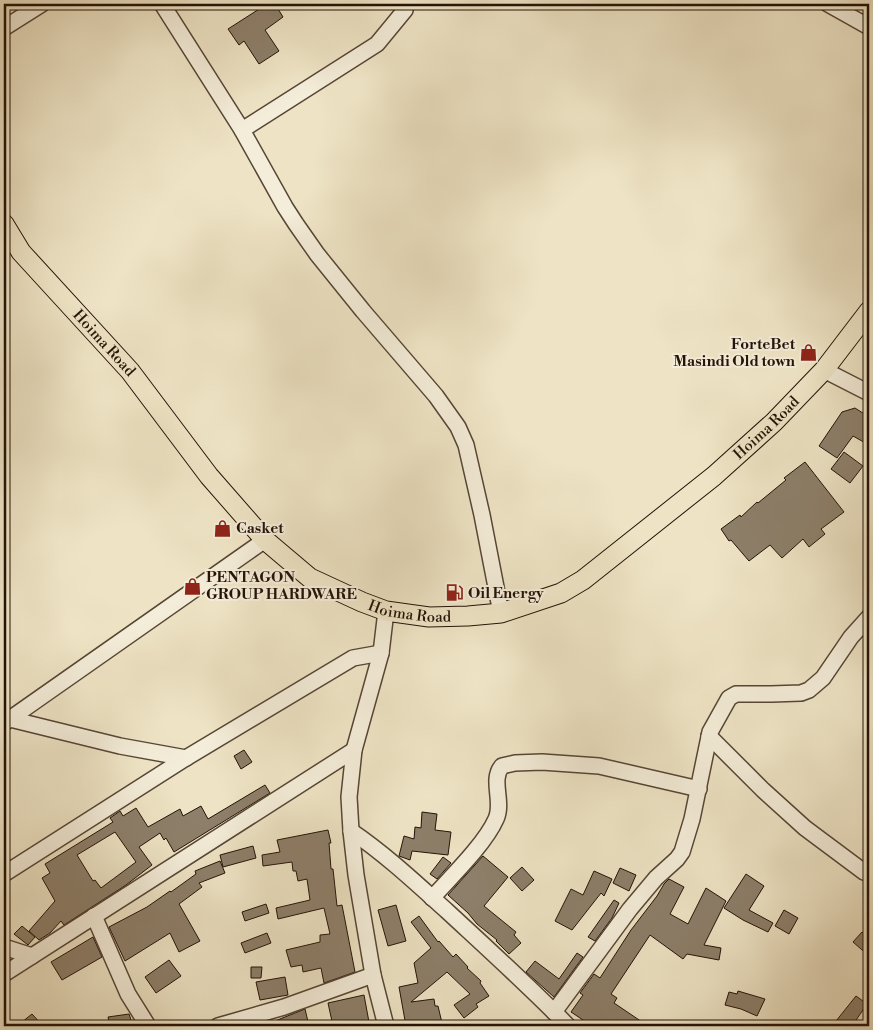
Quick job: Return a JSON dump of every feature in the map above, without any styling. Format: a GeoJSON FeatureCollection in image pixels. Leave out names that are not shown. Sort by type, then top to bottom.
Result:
{"type":"FeatureCollection","features":[{"type":"Feature","properties":{"kind":"main road","name":"Hoima Road"},"geometry":{"type":"LineString","coordinates":[[4,224],[21,252],[130,371],[209,476],[265,540],[310,578],[386,611],[429,617],[501,613],[561,593],[602,567],[714,476],[774,422],[824,370],[869,311]]}},
{"type":"Feature","properties":{"kind":"street"},"geometry":{"type":"LineString","coordinates":[[4,28],[42,4]]}},
{"type":"Feature","properties":{"kind":"street"},"geometry":{"type":"LineString","coordinates":[[162,4],[242,130],[285,206],[317,254],[436,396],[458,427],[466,445],[501,613]]}},
{"type":"Feature","properties":{"kind":"street"},"geometry":{"type":"LineString","coordinates":[[242,130],[377,44],[405,10],[406,4]]}},
{"type":"Feature","properties":{"kind":"street"},"geometry":{"type":"LineString","coordinates":[[828,4],[869,27]]}},
{"type":"Feature","properties":{"kind":"street"},"geometry":{"type":"LineString","coordinates":[[824,370],[869,392]]}},
{"type":"Feature","properties":{"kind":"street"},"geometry":{"type":"LineString","coordinates":[[7,721],[265,540]]}},
{"type":"Feature","properties":{"kind":"street"},"geometry":{"type":"LineString","coordinates":[[386,611],[381,653],[354,750],[349,798],[351,831],[373,975],[386,1026]]}},
{"type":"Feature","properties":{"kind":"street"},"geometry":{"type":"LineString","coordinates":[[554,1012],[630,909],[656,878],[682,852],[699,789],[709,736],[729,698],[732,695],[794,693],[809,690],[822,678],[851,637],[869,617]]}},
{"type":"Feature","properties":{"kind":"street"},"geometry":{"type":"LineString","coordinates":[[4,874],[186,758],[353,658],[381,653]]}},
{"type":"Feature","properties":{"kind":"street"},"geometry":{"type":"LineString","coordinates":[[7,721],[120,746],[186,758]]}},
{"type":"Feature","properties":{"kind":"street"},"geometry":{"type":"LineString","coordinates":[[709,736],[763,790],[805,828],[869,874]]}},
{"type":"Feature","properties":{"kind":"street"},"geometry":{"type":"LineString","coordinates":[[4,974],[354,750]]}},
{"type":"Feature","properties":{"kind":"street"},"geometry":{"type":"LineString","coordinates":[[432,898],[486,836],[497,818],[499,798],[497,773],[502,766],[515,763],[542,762],[599,766],[699,789]]}},
{"type":"Feature","properties":{"kind":"street"},"geometry":{"type":"LineString","coordinates":[[351,831],[375,847],[490,950],[568,1026]]}},
{"type":"Feature","properties":{"kind":"street"},"geometry":{"type":"LineString","coordinates":[[94,916],[128,994],[148,1026]]}},
{"type":"Feature","properties":{"kind":"street"},"geometry":{"type":"LineString","coordinates":[[4,947],[32,956]]}},
{"type":"Feature","properties":{"kind":"street"},"geometry":{"type":"LineString","coordinates":[[218,1026],[284,1007],[373,975]]}},
{"type":"Feature","properties":{"kind":"building"},"geometry":{"type":"Polygon","coordinates":[[[267,4],[275,4],[283,17],[265,30],[279,51],[259,64],[244,41],[239,45],[228,29],[267,4]]]}},
{"type":"Feature","properties":{"kind":"building"},"geometry":{"type":"Polygon","coordinates":[[[855,408],[869,417],[869,445],[853,436],[837,458],[819,446],[842,412],[855,408]]]}},
{"type":"Feature","properties":{"kind":"building"},"geometry":{"type":"Polygon","coordinates":[[[844,452],[863,466],[850,483],[831,469],[844,452]]]}},
{"type":"Feature","properties":{"kind":"building"},"geometry":{"type":"Polygon","coordinates":[[[805,462],[844,512],[821,529],[825,534],[809,547],[803,539],[782,558],[770,545],[749,561],[731,540],[729,541],[721,529],[740,515],[741,517],[786,480],[784,478],[805,462]]]}},
{"type":"Feature","properties":{"kind":"building"},"geometry":{"type":"Polygon","coordinates":[[[244,750],[252,762],[241,769],[234,756],[244,750]]]}},
{"type":"Feature","properties":{"kind":"building"},"geometry":{"type":"Polygon","coordinates":[[[265,785],[270,793],[174,852],[166,838],[164,840],[160,833],[139,847],[152,865],[126,885],[64,925],[61,921],[50,933],[39,940],[29,931],[55,901],[42,878],[50,873],[45,864],[113,822],[110,818],[120,811],[123,816],[136,808],[148,827],[180,809],[183,816],[201,806],[208,819],[265,785]],[[115,832],[77,855],[93,881],[95,880],[101,888],[136,862],[115,832]]]}},
{"type":"Feature","properties":{"kind":"building"},"geometry":{"type":"Polygon","coordinates":[[[422,812],[437,814],[435,830],[451,832],[448,855],[412,851],[410,860],[399,856],[404,836],[414,839],[415,827],[421,828],[422,812]]]}},
{"type":"Feature","properties":{"kind":"building"},"geometry":{"type":"Polygon","coordinates":[[[328,830],[331,843],[329,843],[331,869],[333,869],[337,906],[342,905],[355,972],[324,983],[321,968],[303,972],[302,965],[291,967],[286,950],[320,942],[320,935],[330,934],[324,908],[278,919],[276,908],[310,900],[307,879],[298,881],[296,871],[293,871],[292,862],[263,866],[262,855],[280,852],[277,840],[328,830]]]}},
{"type":"Feature","properties":{"kind":"building"},"geometry":{"type":"Polygon","coordinates":[[[253,846],[256,858],[223,867],[220,855],[253,846]]]}},
{"type":"Feature","properties":{"kind":"building"},"geometry":{"type":"Polygon","coordinates":[[[483,856],[508,877],[484,906],[516,932],[514,935],[521,943],[509,954],[497,940],[477,924],[448,895],[483,856]]]}},
{"type":"Feature","properties":{"kind":"building"},"geometry":{"type":"Polygon","coordinates":[[[443,857],[451,863],[437,879],[430,874],[443,857]]]}},
{"type":"Feature","properties":{"kind":"building"},"geometry":{"type":"Polygon","coordinates":[[[220,861],[225,873],[199,883],[202,887],[179,904],[200,941],[179,952],[170,933],[125,961],[109,927],[171,892],[196,874],[195,871],[220,861]]]}},
{"type":"Feature","properties":{"kind":"building"},"geometry":{"type":"Polygon","coordinates":[[[522,867],[534,880],[522,891],[510,878],[522,867]]]}},
{"type":"Feature","properties":{"kind":"building"},"geometry":{"type":"Polygon","coordinates":[[[620,868],[636,875],[629,891],[613,883],[620,868]]]}},
{"type":"Feature","properties":{"kind":"building"},"geometry":{"type":"Polygon","coordinates":[[[594,871],[612,879],[604,896],[601,893],[572,930],[555,921],[571,889],[583,895],[594,871]]]}},
{"type":"Feature","properties":{"kind":"building"},"geometry":{"type":"Polygon","coordinates":[[[746,874],[764,886],[749,910],[773,923],[768,932],[724,908],[746,874]]]}},
{"type":"Feature","properties":{"kind":"building"},"geometry":{"type":"Polygon","coordinates":[[[669,879],[684,887],[670,914],[688,924],[706,888],[726,901],[704,945],[721,948],[719,960],[687,954],[683,959],[650,935],[611,994],[617,998],[614,1003],[648,1026],[592,1026],[571,1012],[583,995],[580,993],[594,974],[600,978],[631,930],[669,879]]]}},
{"type":"Feature","properties":{"kind":"building"},"geometry":{"type":"Polygon","coordinates":[[[614,900],[619,903],[612,918],[595,941],[588,937],[614,900]]]}},
{"type":"Feature","properties":{"kind":"building"},"geometry":{"type":"Polygon","coordinates":[[[266,904],[269,913],[245,921],[242,912],[266,904]]]}},
{"type":"Feature","properties":{"kind":"building"},"geometry":{"type":"Polygon","coordinates":[[[396,905],[406,941],[388,946],[378,910],[396,905]]]}},
{"type":"Feature","properties":{"kind":"building"},"geometry":{"type":"Polygon","coordinates":[[[784,910],[798,918],[789,934],[775,926],[784,910]]]}},
{"type":"Feature","properties":{"kind":"building"},"geometry":{"type":"Polygon","coordinates":[[[419,916],[438,942],[453,957],[456,954],[481,981],[480,983],[489,996],[476,1004],[478,1007],[464,1018],[454,1005],[470,994],[447,972],[411,1002],[434,999],[435,1006],[438,1006],[442,1023],[428,1026],[406,1026],[399,987],[418,983],[414,963],[431,948],[411,922],[419,916]]]}},
{"type":"Feature","properties":{"kind":"building"},"geometry":{"type":"Polygon","coordinates":[[[22,926],[35,937],[28,945],[14,934],[22,926]]]}},
{"type":"Feature","properties":{"kind":"building"},"geometry":{"type":"Polygon","coordinates":[[[862,932],[869,938],[869,956],[853,942],[862,932]]]}},
{"type":"Feature","properties":{"kind":"building"},"geometry":{"type":"Polygon","coordinates":[[[267,933],[271,943],[245,953],[241,943],[267,933]]]}},
{"type":"Feature","properties":{"kind":"building"},"geometry":{"type":"Polygon","coordinates":[[[93,937],[102,957],[62,980],[51,962],[93,937]]]}},
{"type":"Feature","properties":{"kind":"building"},"geometry":{"type":"Polygon","coordinates":[[[577,953],[583,957],[554,997],[526,972],[535,961],[559,979],[577,953]]]}},
{"type":"Feature","properties":{"kind":"building"},"geometry":{"type":"Polygon","coordinates":[[[169,960],[181,976],[156,993],[145,977],[169,960]]]}},
{"type":"Feature","properties":{"kind":"building"},"geometry":{"type":"Polygon","coordinates":[[[251,967],[262,967],[261,978],[251,978],[251,967]]]}},
{"type":"Feature","properties":{"kind":"building"},"geometry":{"type":"Polygon","coordinates":[[[285,977],[288,995],[260,1000],[256,982],[285,977]]]}},
{"type":"Feature","properties":{"kind":"building"},"geometry":{"type":"Polygon","coordinates":[[[738,991],[765,999],[757,1016],[725,1005],[729,992],[737,994],[738,991]]]}},
{"type":"Feature","properties":{"kind":"building"},"geometry":{"type":"Polygon","coordinates":[[[364,995],[369,1022],[355,1026],[333,1026],[328,1003],[364,995]]]}},
{"type":"Feature","properties":{"kind":"building"},"geometry":{"type":"Polygon","coordinates":[[[856,996],[867,1004],[852,1026],[832,1026],[856,996]]]}},
{"type":"Feature","properties":{"kind":"building"},"geometry":{"type":"Polygon","coordinates":[[[305,1009],[309,1026],[265,1026],[265,1025],[305,1009]]]}},
{"type":"Feature","properties":{"kind":"building"},"geometry":{"type":"Polygon","coordinates":[[[32,1014],[43,1026],[17,1026],[32,1014]]]}},
{"type":"Feature","properties":{"kind":"building"},"geometry":{"type":"Polygon","coordinates":[[[129,1014],[133,1026],[110,1026],[108,1017],[129,1014]]]}},
{"type":"Feature","properties":{"kind":"place","name":"ForteBet Masindi Old town"},"geometry":{"type":"Point","coordinates":[809,353]}},
{"type":"Feature","properties":{"kind":"place","name":"Casket"},"geometry":{"type":"Point","coordinates":[222,528]}},
{"type":"Feature","properties":{"kind":"place","name":"PENTAGON GROUP HARDWARE"},"geometry":{"type":"Point","coordinates":[192,586]}},
{"type":"Feature","properties":{"kind":"place","name":"Oil Energy"},"geometry":{"type":"Point","coordinates":[454,593]}}]}
